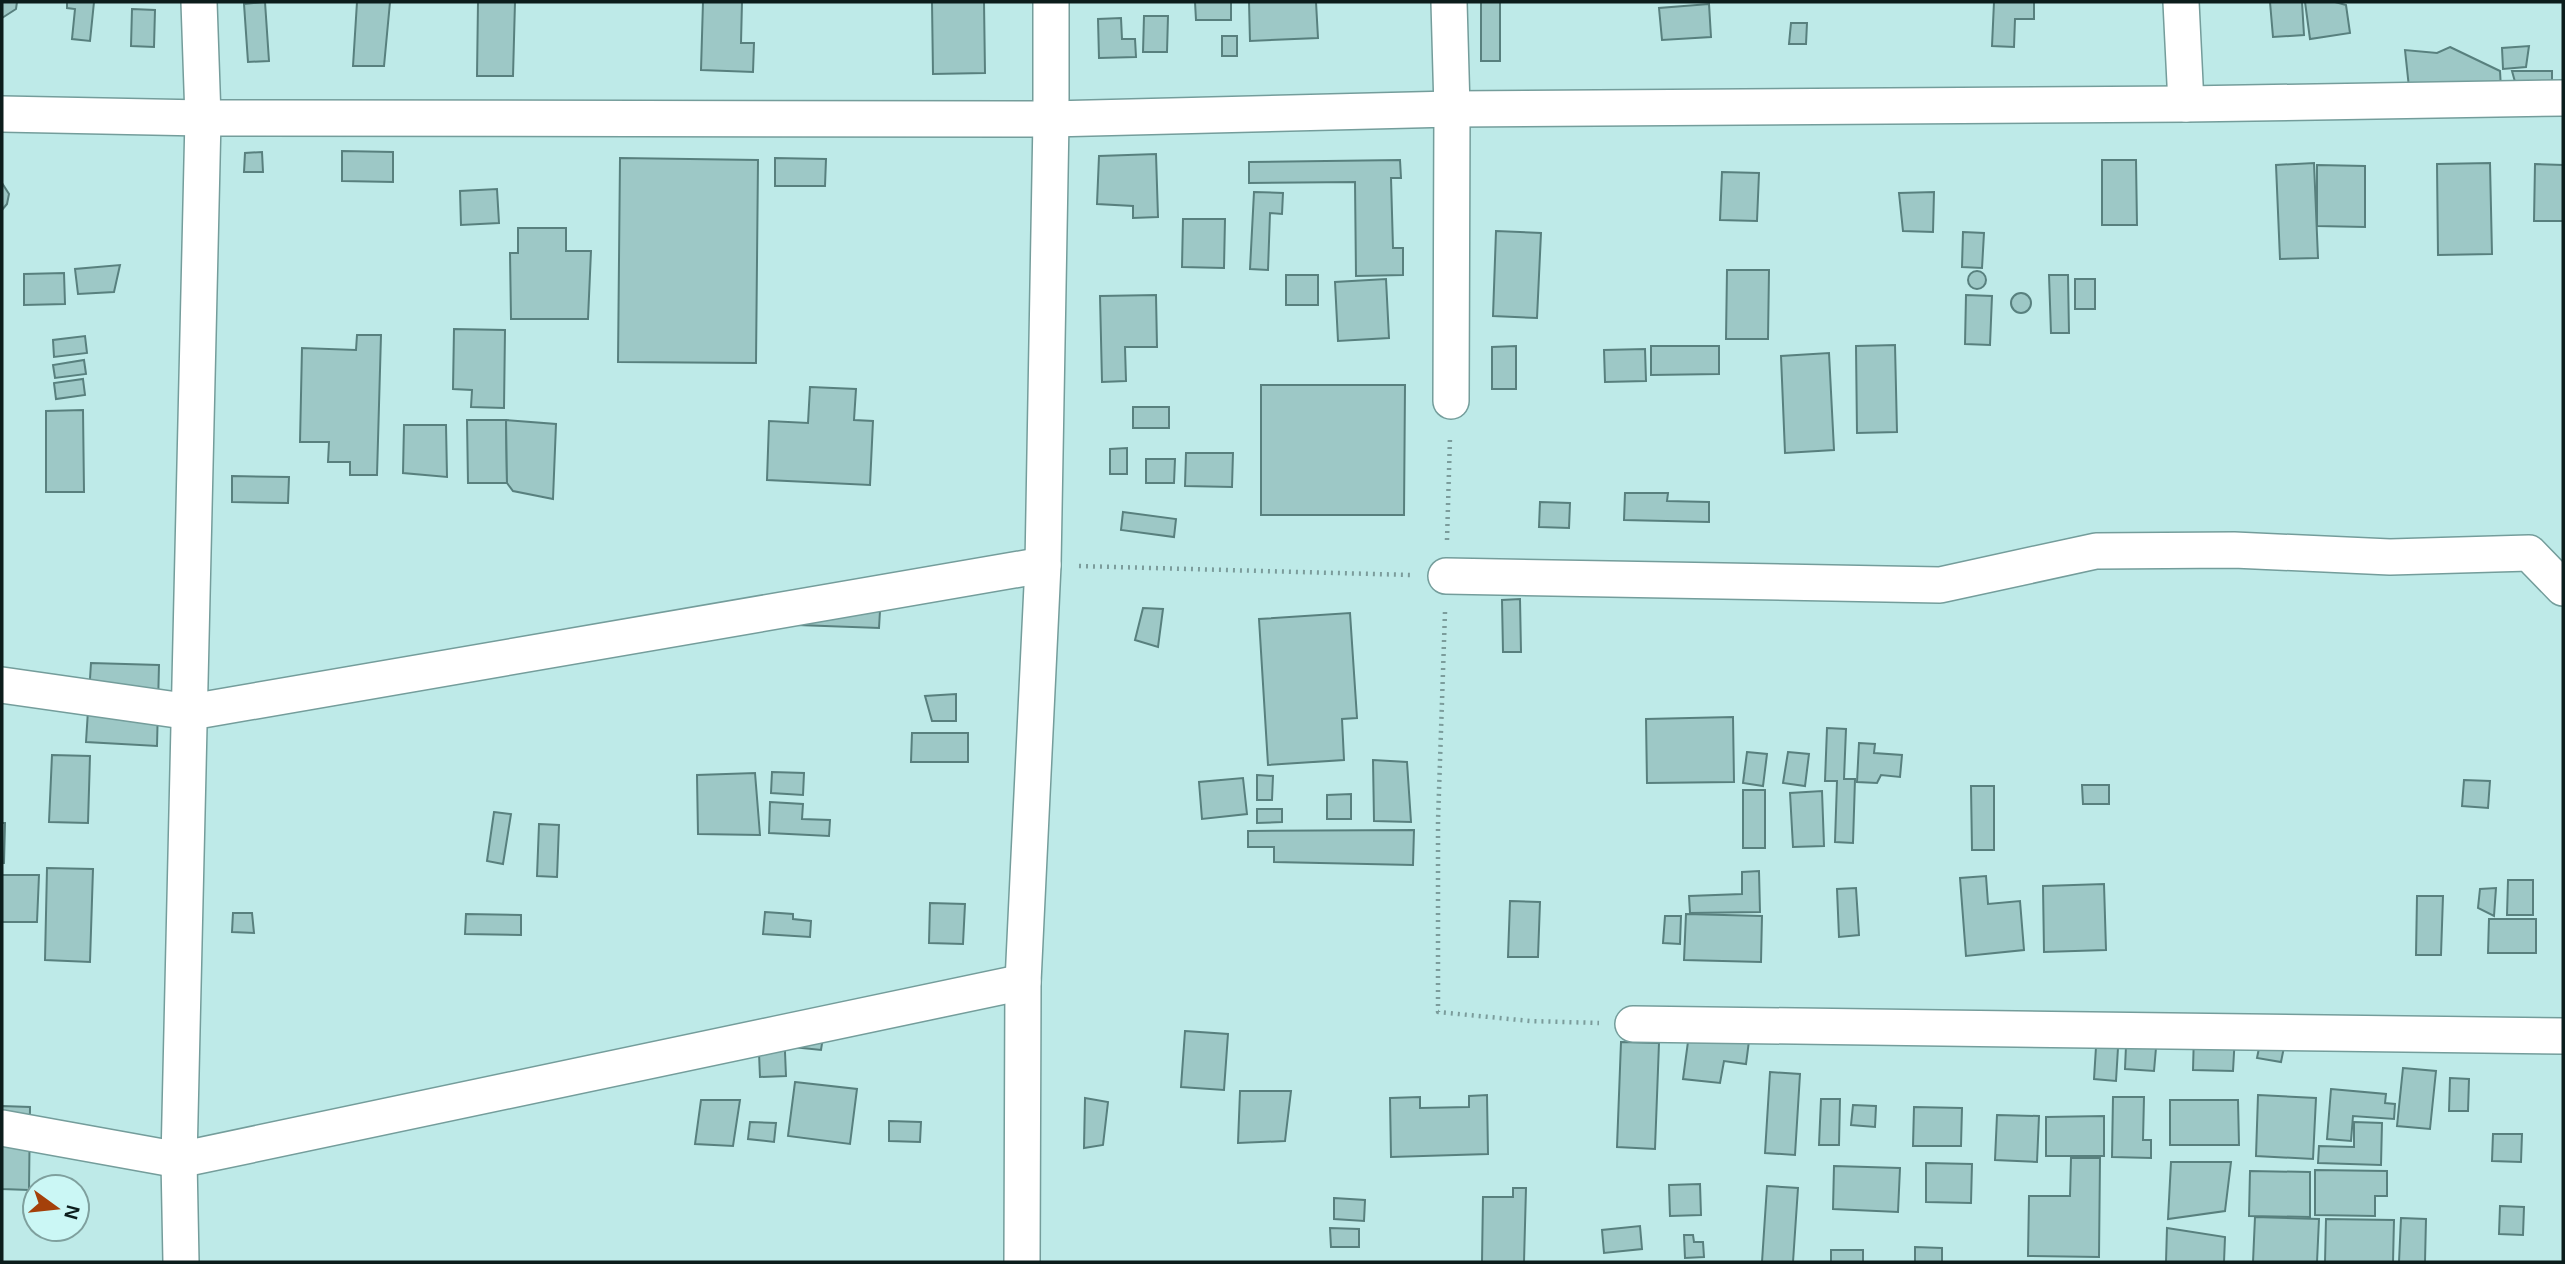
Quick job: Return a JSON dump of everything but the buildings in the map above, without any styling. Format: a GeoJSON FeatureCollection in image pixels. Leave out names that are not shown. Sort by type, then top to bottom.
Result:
{"type":"FeatureCollection","features":[{"type":"Feature","properties":{"kind":"street"},"geometry":{"type":"LineString","coordinates":[[181,1262],[179,1160],[203,118],[199,2]]}},
{"type":"Feature","properties":{"kind":"street"},"geometry":{"type":"LineString","coordinates":[[1022,1262],[1023,982],[1043,565],[1051,2]]}},
{"type":"Feature","properties":{"kind":"street"},"geometry":{"type":"LineString","coordinates":[[1449,2],[1452,109],[1451,401]]}},
{"type":"Feature","properties":{"kind":"street"},"geometry":{"type":"LineString","coordinates":[[2180,2],[2186,104]]}},
{"type":"Feature","properties":{"kind":"street"},"geometry":{"type":"LineString","coordinates":[[2,114],[203,118],[1051,119],[1452,109],[2186,104],[2563,98]]}},
{"type":"Feature","properties":{"kind":"street"},"geometry":{"type":"LineString","coordinates":[[1446,576],[1940,585],[2095,551],[2234,550],[2390,557],[2529,552],[2563,587]]}},
{"type":"Feature","properties":{"kind":"street"},"geometry":{"type":"LineString","coordinates":[[2,685],[191,712],[1043,565]]}},
{"type":"Feature","properties":{"kind":"street"},"geometry":{"type":"LineString","coordinates":[[2,1128],[179,1160],[1023,982]]}},
{"type":"Feature","properties":{"kind":"street"},"geometry":{"type":"LineString","coordinates":[[1633,1024],[2563,1036]]}},
{"type":"Feature","properties":{"kind":"path"},"geometry":{"type":"LineString","coordinates":[[1451,401],[1438,821],[1438,1012],[1530,1021],[1633,1024]]}},
{"type":"Feature","properties":{"kind":"path"},"geometry":{"type":"LineString","coordinates":[[1043,565],[1446,576]]}}]}
